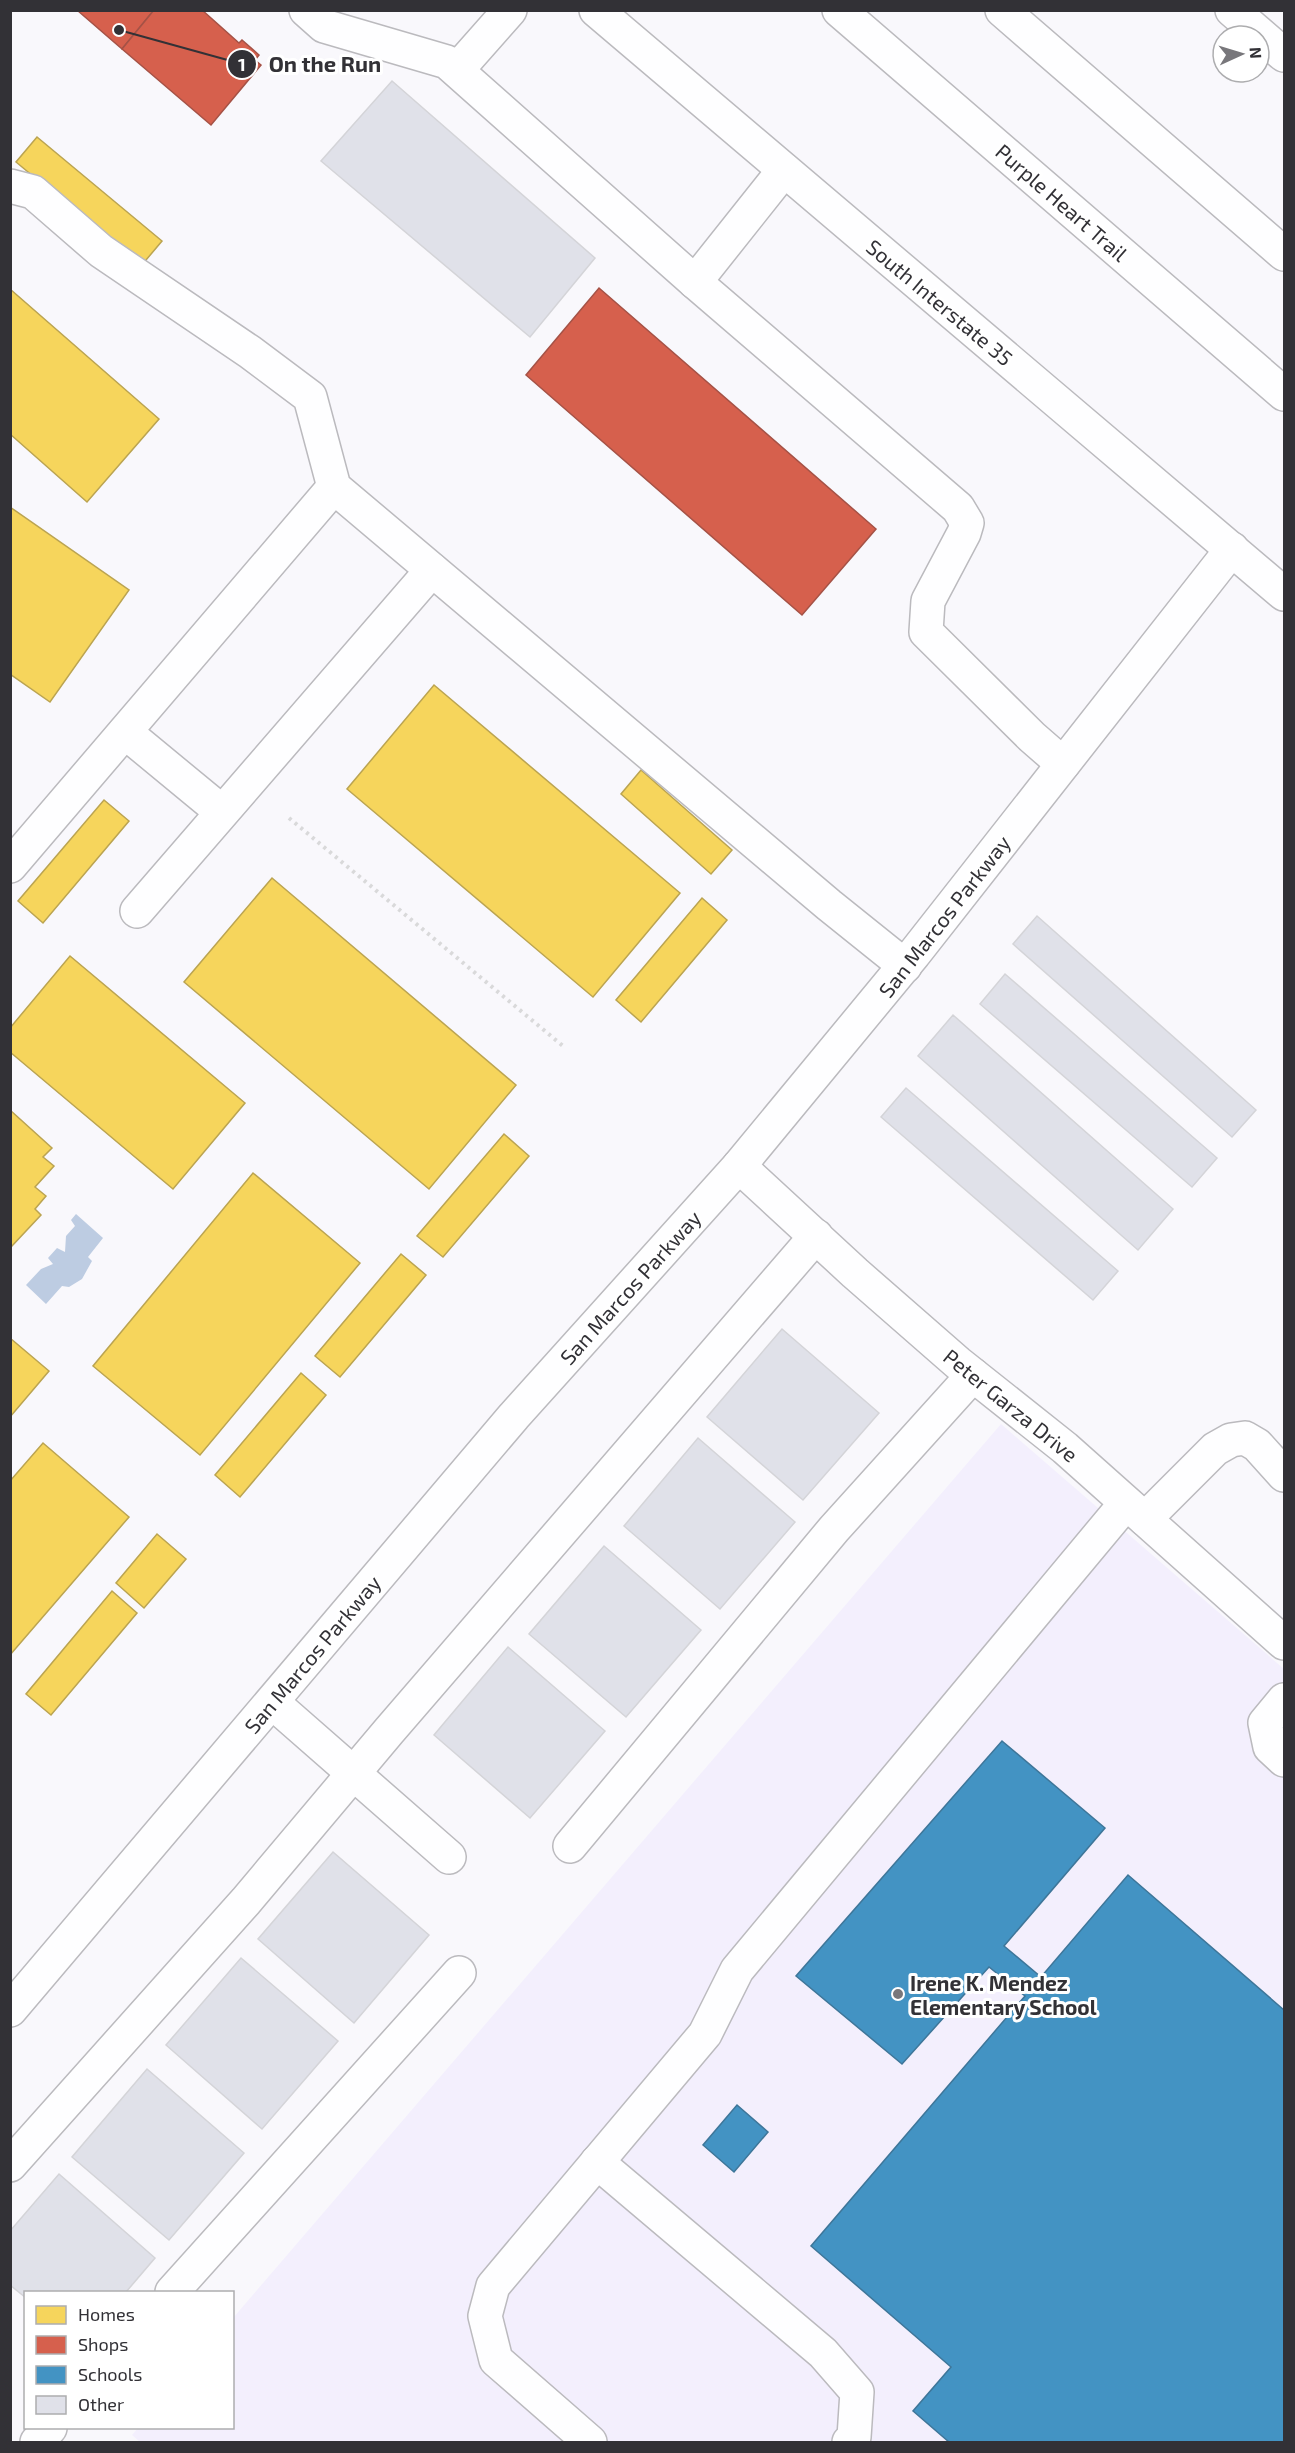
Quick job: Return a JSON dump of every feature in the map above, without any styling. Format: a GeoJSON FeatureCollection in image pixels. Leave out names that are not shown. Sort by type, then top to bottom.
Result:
{"type":"FeatureCollection","features":[{"type":"Feature","properties":{"kind":"main road"},"geometry":{"type":"LineString","coordinates":[[306,10],[324,26],[447,62],[695,282],[958,508],[967,523],[928,602],[926,632],[1032,737],[1063,764]]}},
{"type":"Feature","properties":{"kind":"main road"},"geometry":{"type":"LineString","coordinates":[[457,70],[510,10]]}},
{"type":"Feature","properties":{"kind":"main road","name":"South Interstate 35"},"geometry":{"type":"LineString","coordinates":[[596,10],[1284,594]]}},
{"type":"Feature","properties":{"kind":"main road","name":"Purple Heart Trail"},"geometry":{"type":"LineString","coordinates":[[839,10],[1284,394]]}},
{"type":"Feature","properties":{"kind":"main road"},"geometry":{"type":"LineString","coordinates":[[1002,10],[1284,254]]}},
{"type":"Feature","properties":{"kind":"main road"},"geometry":{"type":"LineString","coordinates":[[1232,10],[1284,55]]}},
{"type":"Feature","properties":{"kind":"main road"},"geometry":{"type":"LineString","coordinates":[[695,282],[784,170]]}},
{"type":"Feature","properties":{"kind":"main road"},"geometry":{"type":"LineString","coordinates":[[10,186],[33,192],[101,251],[250,352],[310,397],[334,487],[829,905],[905,966]]}},
{"type":"Feature","properties":{"kind":"main road"},"geometry":{"type":"LineString","coordinates":[[10,866],[334,487]]}},
{"type":"Feature","properties":{"kind":"main road","name":"San Marcos Parkway"},"geometry":{"type":"LineString","coordinates":[[10,2010],[513,1416],[739,1166],[905,966],[1232,549]]}},
{"type":"Feature","properties":{"kind":"main road"},"geometry":{"type":"LineString","coordinates":[[137,911],[432,570]]}},
{"type":"Feature","properties":{"kind":"main road"},"geometry":{"type":"LineString","coordinates":[[125,732],[222,812]]}},
{"type":"Feature","properties":{"kind":"main road","name":"Peter Garza Drive"},"geometry":{"type":"LineString","coordinates":[[739,1166],[973,1375],[1065,1448],[1284,1643]]}},
{"type":"Feature","properties":{"kind":"main road"},"geometry":{"type":"LineString","coordinates":[[10,2165],[246,1901],[352,1774],[816,1236]]}},
{"type":"Feature","properties":{"kind":"main road"},"geometry":{"type":"LineString","coordinates":[[570,1846],[834,1529],[973,1375]]}},
{"type":"Feature","properties":{"kind":"main road"},"geometry":{"type":"LineString","coordinates":[[591,2442],[496,2360],[485,2316],[493,2286],[705,2034],[737,1970],[1136,1511],[1215,1449],[1231,1440],[1245,1438],[1257,1445],[1284,1475]]}},
{"type":"Feature","properties":{"kind":"main road"},"geometry":{"type":"LineString","coordinates":[[1284,1700],[1265,1723],[1270,1747],[1284,1760]]}},
{"type":"Feature","properties":{"kind":"main road"},"geometry":{"type":"LineString","coordinates":[[272,1702],[449,1857]]}},
{"type":"Feature","properties":{"kind":"main road"},"geometry":{"type":"LineString","coordinates":[[173,2291],[459,1973]]}},
{"type":"Feature","properties":{"kind":"main road"},"geometry":{"type":"LineString","coordinates":[[597,2162],[823,2353],[857,2392],[855,2441]]}},
{"type":"Feature","properties":{"kind":"main road"},"geometry":{"type":"LineString","coordinates":[[37,2442],[48,2429]]}},
{"type":"Feature","properties":{"kind":"path"},"geometry":{"type":"LineString","coordinates":[[289,818],[563,1046]]}},
{"type":"Feature","properties":{"kind":"shaded area","name":"Irene K. Mendez Elementary School"},"geometry":{"type":"Polygon","coordinates":[[[1001,1424],[1284,1669],[1284,2442],[140,2442],[132,2435],[137,2429],[234,2429],[234,2317],[1001,1424]]]}},
{"type":"Feature","properties":{"kind":"water"},"geometry":{"type":"Polygon","coordinates":[[[76,1214],[103,1238],[88,1257],[92,1261],[82,1279],[69,1287],[62,1286],[46,1304],[26,1285],[41,1269],[53,1264],[48,1258],[57,1248],[65,1252],[66,1236],[75,1226],[71,1220],[76,1214]]]}},
{"type":"Feature","properties":{"kind":"building: Homes"},"geometry":{"type":"Polygon","coordinates":[[[37,137],[162,241],[141,266],[16,162],[37,137]]]}},
{"type":"Feature","properties":{"kind":"building: Homes"},"geometry":{"type":"Polygon","coordinates":[[[10,289],[159,419],[87,502],[10,434],[10,289]]]}},
{"type":"Feature","properties":{"kind":"building: Homes"},"geometry":{"type":"Polygon","coordinates":[[[10,507],[129,590],[50,702],[10,674],[10,507]]]}},
{"type":"Feature","properties":{"kind":"building: Homes"},"geometry":{"type":"Polygon","coordinates":[[[434,685],[680,893],[593,997],[347,789],[434,685]]]}},
{"type":"Feature","properties":{"kind":"building: Homes"},"geometry":{"type":"Polygon","coordinates":[[[641,770],[732,850],[711,874],[621,794],[641,770]]]}},
{"type":"Feature","properties":{"kind":"building: Homes"},"geometry":{"type":"Polygon","coordinates":[[[104,800],[129,821],[43,923],[18,901],[104,800]]]}},
{"type":"Feature","properties":{"kind":"building: Homes"},"geometry":{"type":"Polygon","coordinates":[[[272,878],[516,1085],[429,1189],[184,982],[272,878]]]}},
{"type":"Feature","properties":{"kind":"building: Homes"},"geometry":{"type":"Polygon","coordinates":[[[702,898],[727,920],[641,1022],[616,1000],[702,898]]]}},
{"type":"Feature","properties":{"kind":"building: Homes"},"geometry":{"type":"Polygon","coordinates":[[[70,956],[245,1103],[173,1189],[10,1052],[10,1028],[70,956]]]}},
{"type":"Feature","properties":{"kind":"building: Homes"},"geometry":{"type":"Polygon","coordinates":[[[10,1110],[52,1148],[43,1157],[54,1166],[35,1187],[46,1196],[35,1209],[41,1215],[10,1248],[10,1110]]]}},
{"type":"Feature","properties":{"kind":"building: Homes"},"geometry":{"type":"Polygon","coordinates":[[[504,1134],[529,1156],[443,1257],[417,1236],[504,1134]]]}},
{"type":"Feature","properties":{"kind":"building: Homes"},"geometry":{"type":"Polygon","coordinates":[[[253,1173],[360,1263],[200,1455],[93,1366],[253,1173]]]}},
{"type":"Feature","properties":{"kind":"building: Homes"},"geometry":{"type":"Polygon","coordinates":[[[401,1254],[426,1275],[340,1377],[315,1356],[401,1254]]]}},
{"type":"Feature","properties":{"kind":"building: Homes"},"geometry":{"type":"Polygon","coordinates":[[[10,1338],[49,1371],[10,1417],[10,1338]]]}},
{"type":"Feature","properties":{"kind":"building: Homes"},"geometry":{"type":"Polygon","coordinates":[[[301,1373],[326,1395],[240,1497],[215,1475],[301,1373]]]}},
{"type":"Feature","properties":{"kind":"building: Homes"},"geometry":{"type":"Polygon","coordinates":[[[43,1443],[129,1517],[10,1655],[10,1481],[43,1443]]]}},
{"type":"Feature","properties":{"kind":"building: Homes"},"geometry":{"type":"Polygon","coordinates":[[[157,1534],[186,1559],[144,1608],[116,1583],[157,1534]]]}},
{"type":"Feature","properties":{"kind":"building: Homes"},"geometry":{"type":"Polygon","coordinates":[[[112,1591],[137,1613],[51,1715],[26,1694],[112,1591]]]}},
{"type":"Feature","properties":{"kind":"building: Shops"},"geometry":{"type":"Polygon","coordinates":[[[77,10],[154,10],[122,49],[77,10]]]}},
{"type":"Feature","properties":{"kind":"building: Shops"},"geometry":{"type":"Polygon","coordinates":[[[154,10],[202,10],[239,43],[242,40],[259,55],[255,60],[261,65],[211,125],[122,49],[154,10]]]}},
{"type":"Feature","properties":{"kind":"building: Shops"},"geometry":{"type":"Polygon","coordinates":[[[599,288],[876,529],[802,615],[526,375],[599,288]]]}},
{"type":"Feature","properties":{"kind":"building: Schools"},"geometry":{"type":"Polygon","coordinates":[[[1002,1741],[1105,1828],[1004,1946],[1041,1977],[1128,1875],[1284,2010],[1284,2442],[949,2442],[913,2411],[951,2367],[811,2246],[1025,1996],[989,1967],[902,2064],[796,1976],[1002,1741]]]}},
{"type":"Feature","properties":{"kind":"building: Schools"},"geometry":{"type":"Polygon","coordinates":[[[737,2105],[768,2132],[734,2172],[703,2145],[737,2105]]]}},
{"type":"Feature","properties":{"kind":"building: Other"},"geometry":{"type":"Polygon","coordinates":[[[392,81],[595,258],[530,337],[321,161],[392,81]]]}},
{"type":"Feature","properties":{"kind":"building: Other"},"geometry":{"type":"Polygon","coordinates":[[[1037,916],[1256,1110],[1232,1137],[1013,944],[1037,916]]]}},
{"type":"Feature","properties":{"kind":"building: Other"},"geometry":{"type":"Polygon","coordinates":[[[1005,974],[1217,1158],[1192,1187],[980,1004],[1005,974]]]}},
{"type":"Feature","properties":{"kind":"building: Other"},"geometry":{"type":"Polygon","coordinates":[[[953,1015],[1173,1209],[1138,1250],[918,1056],[953,1015]]]}},
{"type":"Feature","properties":{"kind":"building: Other"},"geometry":{"type":"Polygon","coordinates":[[[906,1088],[1118,1271],[1093,1300],[881,1117],[906,1088]]]}},
{"type":"Feature","properties":{"kind":"building: Other"},"geometry":{"type":"Polygon","coordinates":[[[782,1329],[879,1413],[803,1500],[707,1417],[782,1329]]]}},
{"type":"Feature","properties":{"kind":"building: Other"},"geometry":{"type":"Polygon","coordinates":[[[698,1438],[795,1522],[720,1609],[624,1526],[698,1438]]]}},
{"type":"Feature","properties":{"kind":"building: Other"},"geometry":{"type":"Polygon","coordinates":[[[604,1546],[701,1630],[626,1717],[529,1634],[604,1546]]]}},
{"type":"Feature","properties":{"kind":"building: Other"},"geometry":{"type":"Polygon","coordinates":[[[508,1647],[605,1731],[530,1818],[434,1735],[508,1647]]]}},
{"type":"Feature","properties":{"kind":"building: Other"},"geometry":{"type":"Polygon","coordinates":[[[333,1852],[429,1935],[354,2023],[258,1939],[333,1852]]]}},
{"type":"Feature","properties":{"kind":"building: Other"},"geometry":{"type":"Polygon","coordinates":[[[241,1958],[338,2041],[262,2129],[166,2045],[241,1958]]]}},
{"type":"Feature","properties":{"kind":"building: Other"},"geometry":{"type":"Polygon","coordinates":[[[147,2069],[244,2153],[169,2240],[72,2157],[147,2069]]]}},
{"type":"Feature","properties":{"kind":"building: Other"},"geometry":{"type":"Polygon","coordinates":[[[59,2174],[155,2258],[127,2291],[24,2291],[24,2296],[10,2285],[10,2231],[59,2174]]]}},
{"type":"Feature","properties":{"kind":"place","name":"On the Run"},"geometry":{"type":"Point","coordinates":[119,30]}},
{"type":"Feature","properties":{"kind":"place","name":"Irene K. Mendez Elementary School"},"geometry":{"type":"Point","coordinates":[898,1994]}}]}
